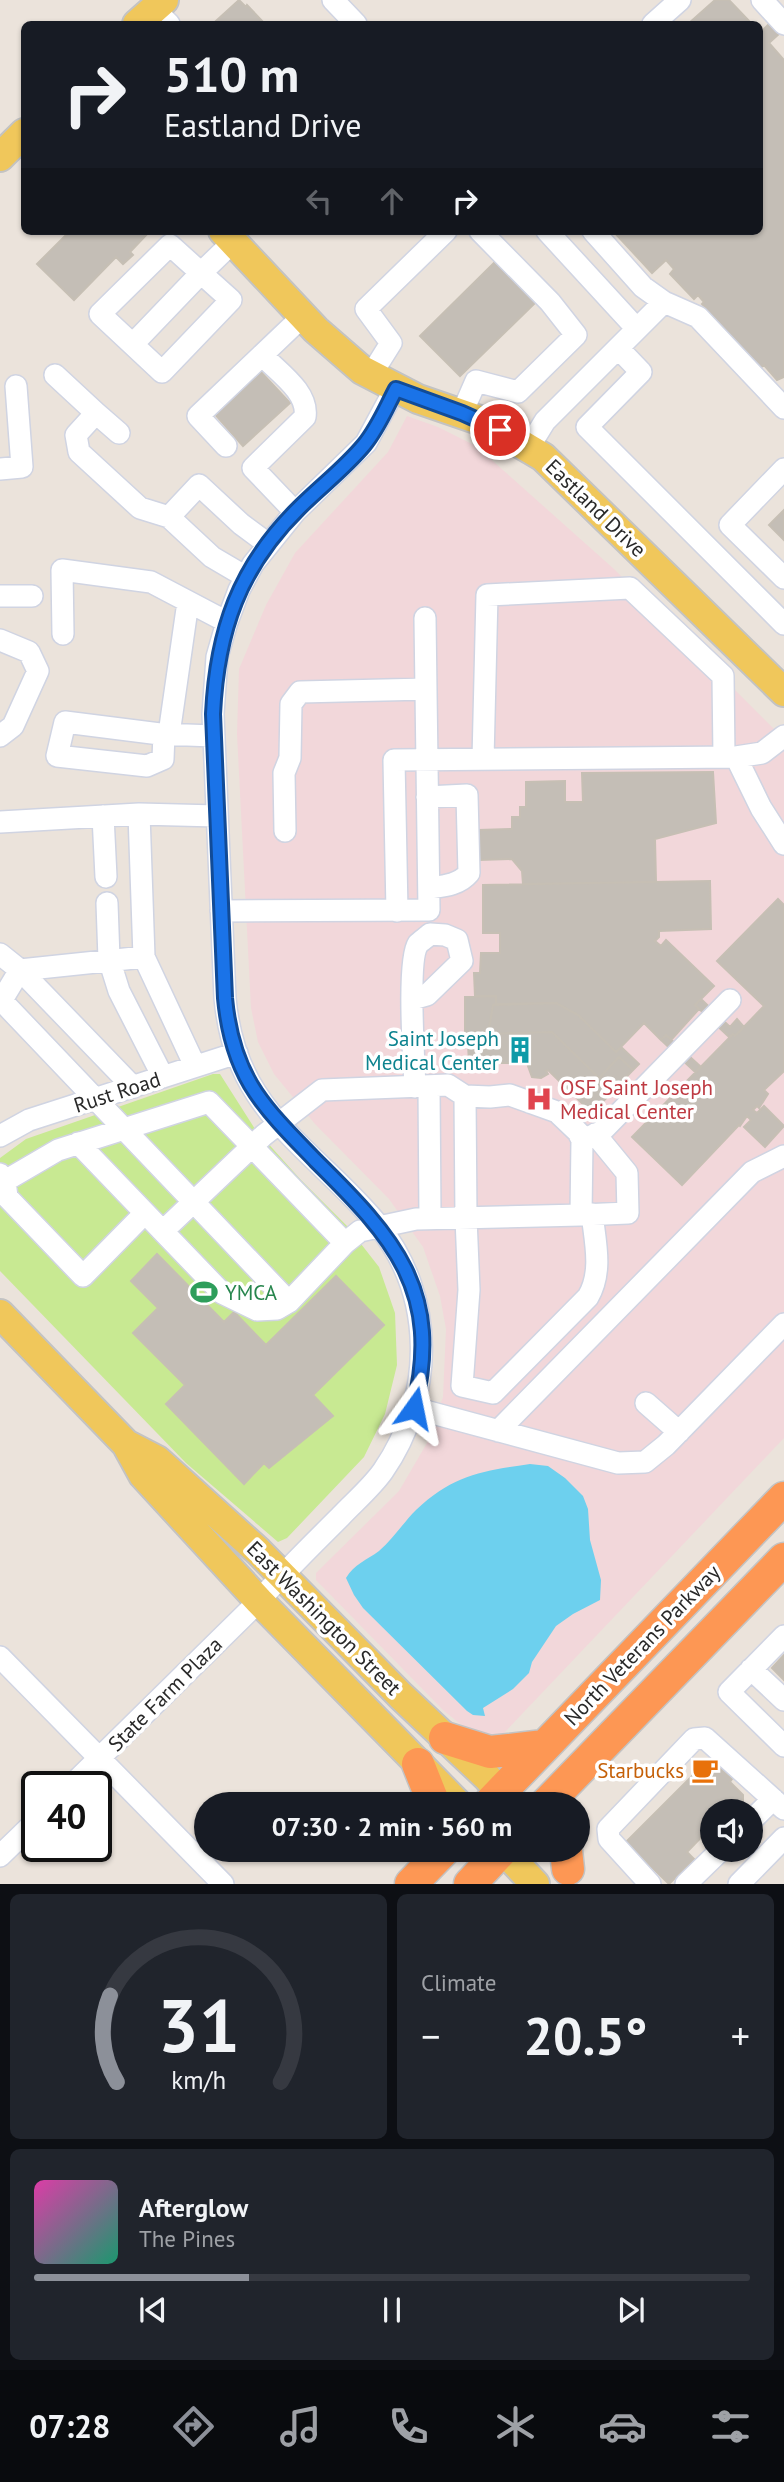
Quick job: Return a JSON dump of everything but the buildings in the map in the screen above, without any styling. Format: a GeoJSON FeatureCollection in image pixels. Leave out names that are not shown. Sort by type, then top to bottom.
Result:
{"type":"FeatureCollection","features":[{"type":"Feature","properties":{"kind":"highway","name":"North Veterans Parkway"},"geometry":{"type":"LineString","coordinates":[[507,1792],[544,1746],[784,1498]]}},
{"type":"Feature","properties":{"kind":"highway","name":"North Veterans Parkway"},"geometry":{"type":"LineString","coordinates":[[569,1792],[784,1559]]}},
{"type":"Feature","properties":{"kind":"highway"},"geometry":{"type":"LineString","coordinates":[[444,1738],[490,1752],[544,1746]]}},
{"type":"Feature","properties":{"kind":"highway"},"geometry":{"type":"LineString","coordinates":[[418,1764],[429,1792]]}},
{"type":"Feature","properties":{"kind":"highway"},"geometry":{"type":"LineString","coordinates":[[470,1884],[491,1862]]}},
{"type":"Feature","properties":{"kind":"main road"},"geometry":{"type":"LineString","coordinates":[[0,157],[21,136]]}},
{"type":"Feature","properties":{"kind":"main road","name":"Eastland Drive"},"geometry":{"type":"LineString","coordinates":[[228,236],[338,352],[396,389],[500,430],[529,447],[558,470],[784,692]]}},
{"type":"Feature","properties":{"kind":"main road","name":"East Washington Street"},"geometry":{"type":"LineString","coordinates":[[0,1314],[126,1444],[143,1475],[259,1601],[446,1792]]}},
{"type":"Feature","properties":{"kind":"main road","name":"East Washington Street"},"geometry":{"type":"LineString","coordinates":[[126,1444],[157,1460],[258,1551],[444,1738],[493,1792]]}},
{"type":"Feature","properties":{"kind":"main road"},"geometry":{"type":"LineString","coordinates":[[514,1862],[535,1884]]}},
{"type":"Feature","properties":{"kind":"street"},"geometry":{"type":"LineString","coordinates":[[333,0],[353,21]]}},
{"type":"Feature","properties":{"kind":"street"},"geometry":{"type":"LineString","coordinates":[[656,21],[680,0]]}},
{"type":"Feature","properties":{"kind":"street"},"geometry":{"type":"LineString","coordinates":[[762,0],[784,24]]}},
{"type":"Feature","properties":{"kind":"street"},"geometry":{"type":"LineString","coordinates":[[371,375],[391,343],[366,309],[442,235]]}},
{"type":"Feature","properties":{"kind":"street"},"geometry":{"type":"LineString","coordinates":[[462,413],[476,381],[518,392],[576,335],[550,302],[484,235]]}},
{"type":"Feature","properties":{"kind":"street"},"geometry":{"type":"LineString","coordinates":[[551,235],[637,328]]}},
{"type":"Feature","properties":{"kind":"street"},"geometry":{"type":"LineString","coordinates":[[597,235],[643,287],[664,302],[698,317],[784,408]]}},
{"type":"Feature","properties":{"kind":"street"},"geometry":{"type":"LineString","coordinates":[[133,344],[201,273],[228,236]]}},
{"type":"Feature","properties":{"kind":"street"},"geometry":{"type":"LineString","coordinates":[[170,245],[201,273],[231,300],[162,372],[100,313],[170,245]]}},
{"type":"Feature","properties":{"kind":"street"},"geometry":{"type":"LineString","coordinates":[[529,447],[545,421],[664,302]]}},
{"type":"Feature","properties":{"kind":"street"},"geometry":{"type":"LineString","coordinates":[[226,446],[198,416],[303,316]]}},
{"type":"Feature","properties":{"kind":"street"},"geometry":{"type":"LineString","coordinates":[[618,348],[641,372],[587,427],[784,624]]}},
{"type":"Feature","properties":{"kind":"street"},"geometry":{"type":"LineString","coordinates":[[262,355],[301,395],[307,408],[305,417],[253,468],[295,512]]}},
{"type":"Feature","properties":{"kind":"street"},"geometry":{"type":"LineString","coordinates":[[55,375],[119,433]]}},
{"type":"Feature","properties":{"kind":"street"},"geometry":{"type":"LineString","coordinates":[[0,469],[22,467],[10,439],[16,386]]}},
{"type":"Feature","properties":{"kind":"street","name":"State Farm Plaza"},"geometry":{"type":"LineString","coordinates":[[87,1771],[373,1484],[400,1443],[414,1408],[422,1370],[421,1327],[408,1275],[398,1254],[379,1226],[280,1124],[255,1091],[237,1053],[225,998],[214,736],[215,676],[226,622],[246,577],[268,544],[295,512],[366,443],[396,389]]}},
{"type":"Feature","properties":{"kind":"street"},"geometry":{"type":"LineString","coordinates":[[96,412],[76,435],[79,452],[140,508],[169,517],[212,557],[246,577]]}},
{"type":"Feature","properties":{"kind":"street"},"geometry":{"type":"LineString","coordinates":[[707,548],[784,470]]}},
{"type":"Feature","properties":{"kind":"street"},"geometry":{"type":"LineString","coordinates":[[169,517],[199,485],[241,524],[268,544]]}},
{"type":"Feature","properties":{"kind":"street"},"geometry":{"type":"LineString","coordinates":[[730,525],[784,578]]}},
{"type":"Feature","properties":{"kind":"street"},"geometry":{"type":"LineString","coordinates":[[638,593],[660,569]]}},
{"type":"Feature","properties":{"kind":"street"},"geometry":{"type":"LineString","coordinates":[[63,634],[62,570],[150,582],[226,622]]}},
{"type":"Feature","properties":{"kind":"street"},"geometry":{"type":"LineString","coordinates":[[483,758],[487,595],[630,588],[723,676],[730,757],[784,844]]}},
{"type":"Feature","properties":{"kind":"street"},"geometry":{"type":"LineString","coordinates":[[0,596],[32,596]]}},
{"type":"Feature","properties":{"kind":"street"},"geometry":{"type":"LineString","coordinates":[[188,601],[167,734],[163,759],[147,766],[57,756],[65,722],[167,734],[214,736]]}},
{"type":"Feature","properties":{"kind":"street"},"geometry":{"type":"LineString","coordinates":[[221,911],[429,910],[425,618]]}},
{"type":"Feature","properties":{"kind":"street"},"geometry":{"type":"LineString","coordinates":[[0,640],[29,652],[38,671],[13,726],[0,736]]}},
{"type":"Feature","properties":{"kind":"street"},"geometry":{"type":"LineString","coordinates":[[285,831],[284,773],[290,758],[291,704],[300,692],[426,689]]}},
{"type":"Feature","properties":{"kind":"street"},"geometry":{"type":"LineString","coordinates":[[397,911],[394,760],[730,757],[761,753],[784,736]]}},
{"type":"Feature","properties":{"kind":"street"},"geometry":{"type":"LineString","coordinates":[[427,797],[467,795],[469,873],[455,884],[429,888]]}},
{"type":"Feature","properties":{"kind":"street"},"geometry":{"type":"LineString","coordinates":[[139,814],[144,957],[195,1066]]}},
{"type":"Feature","properties":{"kind":"street"},"geometry":{"type":"LineString","coordinates":[[0,822],[139,814],[217,816]]}},
{"type":"Feature","properties":{"kind":"street"},"geometry":{"type":"LineString","coordinates":[[103,816],[106,877]]}},
{"type":"Feature","properties":{"kind":"street"},"geometry":{"type":"LineString","coordinates":[[107,903],[109,959],[118,991],[163,1077]]}},
{"type":"Feature","properties":{"kind":"street"},"geometry":{"type":"LineString","coordinates":[[0,954],[20,970],[133,1087]]}},
{"type":"Feature","properties":{"kind":"street"},"geometry":{"type":"LineString","coordinates":[[20,970],[144,957]]}},
{"type":"Feature","properties":{"kind":"street"},"geometry":{"type":"LineString","coordinates":[[20,970],[1,1002],[289,1301]]}},
{"type":"Feature","properties":{"kind":"street"},"geometry":{"type":"LineString","coordinates":[[413,999],[422,1087],[430,1218]]}},
{"type":"Feature","properties":{"kind":"street"},"geometry":{"type":"LineString","coordinates":[[589,1137],[601,1132],[730,1000]]}},
{"type":"Feature","properties":{"kind":"street","name":"Rust Road"},"geometry":{"type":"LineString","coordinates":[[0,1136],[29,1120],[237,1053]]}},
{"type":"Feature","properties":{"kind":"street"},"geometry":{"type":"LineString","coordinates":[[78,1143],[222,1293],[257,1310],[276,1309],[289,1301],[360,1231],[430,1218],[628,1213],[627,1173],[589,1137],[578,1132],[557,1112],[510,1095],[465,1096],[448,1085],[322,1090],[252,1146],[163,1231]]}},
{"type":"Feature","properties":{"kind":"street"},"geometry":{"type":"LineString","coordinates":[[465,1096],[469,1290],[462,1386],[493,1393],[588,1297],[595,1285],[597,1261],[586,1214],[589,1137]]}},
{"type":"Feature","properties":{"kind":"street"},"geometry":{"type":"LineString","coordinates":[[145,1213],[83,1276],[6,1197],[3,1177],[58,1150],[209,1102],[345,1243]]}},
{"type":"Feature","properties":{"kind":"street"},"geometry":{"type":"LineString","coordinates":[[498,1431],[752,1172],[784,1156]]}},
{"type":"Feature","properties":{"kind":"street"},"geometry":{"type":"LineString","coordinates":[[414,1408],[618,1463],[645,1462],[679,1432],[784,1324]]}},
{"type":"Feature","properties":{"kind":"street"},"geometry":{"type":"LineString","coordinates":[[549,1337],[569,1358]]}},
{"type":"Feature","properties":{"kind":"street"},"geometry":{"type":"LineString","coordinates":[[646,1403],[679,1432]]}},
{"type":"Feature","properties":{"kind":"street"},"geometry":{"type":"LineString","coordinates":[[784,1636],[729,1692],[784,1746]]}},
{"type":"Feature","properties":{"kind":"street"},"geometry":{"type":"LineString","coordinates":[[0,1657],[223,1884]]}},
{"type":"Feature","properties":{"kind":"street"},"geometry":{"type":"LineString","coordinates":[[751,1669],[784,1700]]}},
{"type":"Feature","properties":{"kind":"street"},"geometry":{"type":"LineString","coordinates":[[650,1884],[609,1839],[608,1829],[694,1739],[705,1738],[779,1804],[763,1814]]}},
{"type":"Feature","properties":{"kind":"street"},"geometry":{"type":"LineString","coordinates":[[0,1856],[21,1836]]}},
{"type":"Feature","properties":{"kind":"street"},"geometry":{"type":"LineString","coordinates":[[739,1884],[784,1838]]}},
{"type":"Feature","properties":{"kind":"street"},"geometry":{"type":"LineString","coordinates":[[692,1882],[710,1862]]}},
{"type":"Feature","properties":{"kind":"shaded area","name":"OSF Saint Joseph Medical Center"},"geometry":{"type":"Polygon","coordinates":[[[407,416],[438,427],[476,446],[614,569],[784,739],[784,1438],[503,1734],[483,1734],[464,1727],[443,1710],[316,1580],[316,1573],[399,1491],[427,1443],[443,1397],[446,1329],[440,1296],[423,1247],[389,1199],[315,1124],[274,1074],[258,1042],[251,1008],[237,734],[239,669],[266,605],[295,553],[388,452],[407,416]]]}},
{"type":"Feature","properties":{"kind":"green space","name":"YMCA"},"geometry":{"type":"Polygon","coordinates":[[[213,1074],[220,1074],[255,1129],[347,1226],[379,1267],[395,1313],[397,1365],[385,1414],[364,1457],[287,1538],[278,1542],[186,1463],[0,1271],[0,1158],[26,1139],[213,1074]]]}},
{"type":"Feature","properties":{"kind":"water"},"geometry":{"type":"Polygon","coordinates":[[[530,1464],[548,1466],[583,1496],[588,1509],[590,1540],[601,1580],[600,1600],[556,1626],[532,1662],[529,1673],[513,1689],[483,1708],[485,1716],[473,1715],[363,1608],[346,1578],[357,1566],[379,1551],[416,1510],[443,1489],[469,1476],[530,1464]]]}},
{"type":"Feature","properties":{"kind":"place","name":"Saint Joseph Medical Center"},"geometry":{"type":"Point","coordinates":[520,1050]}},
{"type":"Feature","properties":{"kind":"place","name":"OSF Saint Joseph Medical Center"},"geometry":{"type":"Point","coordinates":[539,1099]}},
{"type":"Feature","properties":{"kind":"place","name":"YMCA"},"geometry":{"type":"Point","coordinates":[204,1292]}},
{"type":"Feature","properties":{"kind":"place","name":"Starbucks"},"geometry":{"type":"Point","coordinates":[705,1770]}},
{"type":"Feature","properties":{"kind":"route"},"geometry":{"type":"LineString","coordinates":[[414,1408],[422,1370],[423,1341],[416,1299],[398,1254],[358,1202],[271,1114],[255,1091],[232,1041],[225,998],[213,714],[215,676],[226,622],[253,564],[278,530],[366,443],[396,389],[500,430]]}}]}
